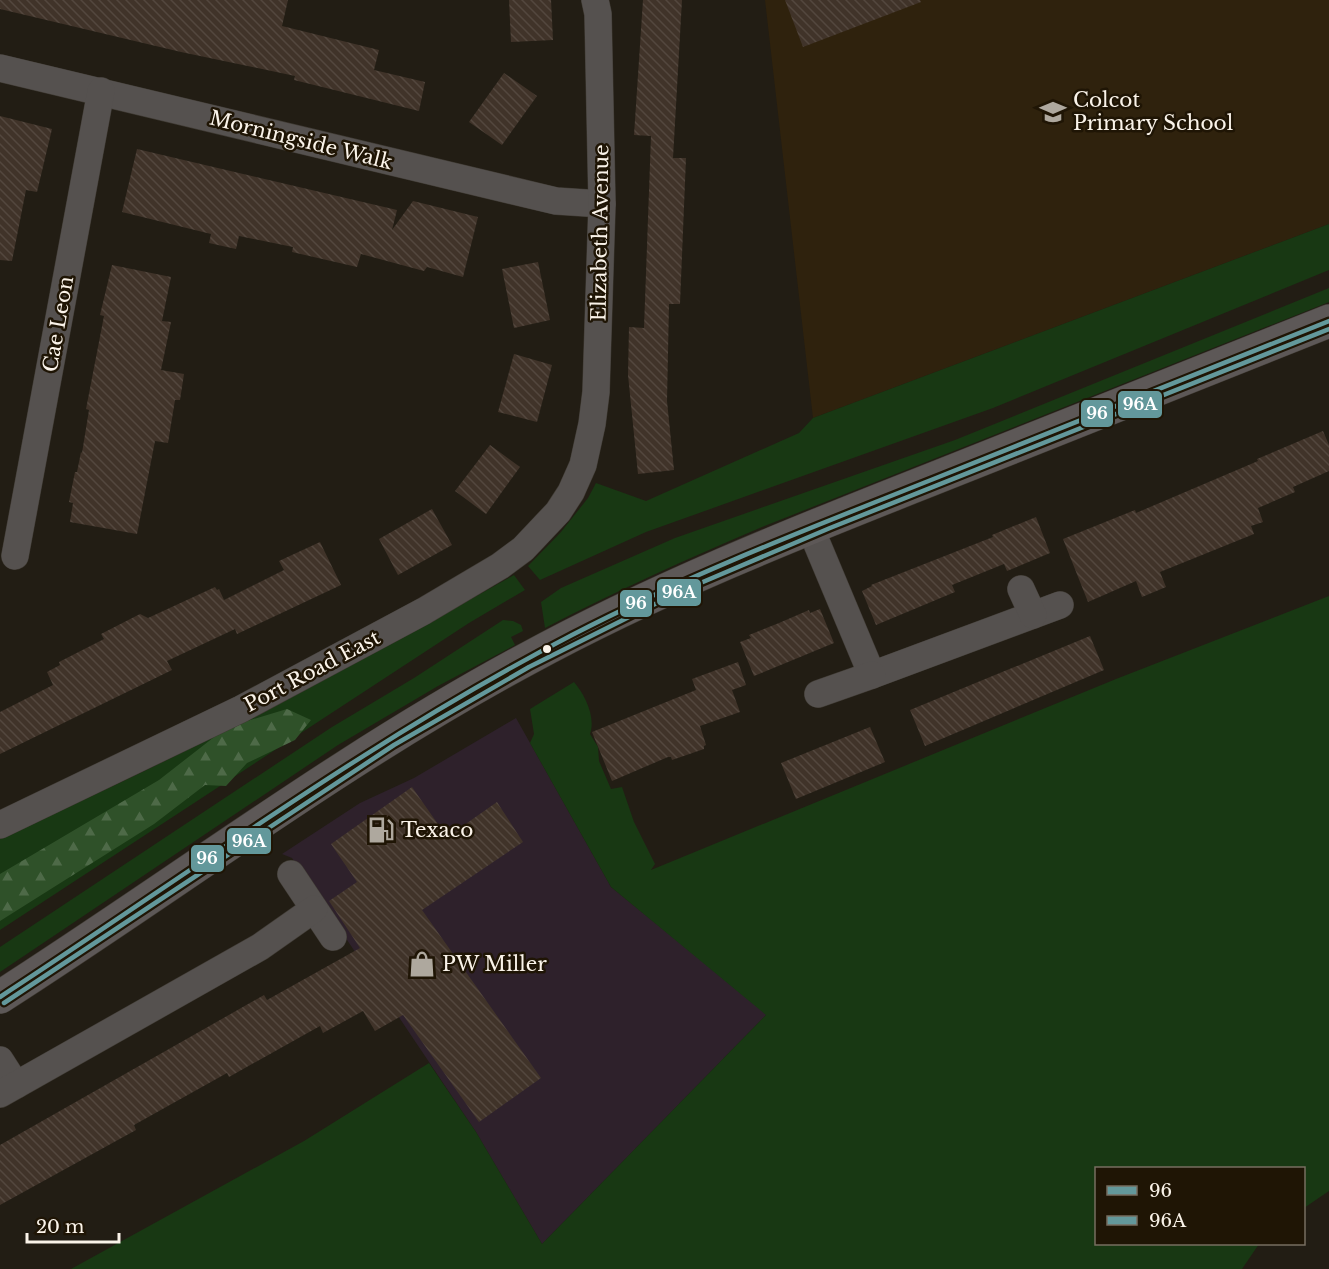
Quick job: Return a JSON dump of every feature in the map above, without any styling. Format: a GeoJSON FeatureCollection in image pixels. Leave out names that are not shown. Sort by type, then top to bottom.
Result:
{"type":"FeatureCollection","features":[{"type":"Feature","properties":{"kind":"main road"},"geometry":{"type":"LineString","coordinates":[[0,997],[320,783],[464,694],[591,625],[810,527],[1329,321]]}},
{"type":"Feature","properties":{"kind":"street","name":"Elizabeth Avenue"},"geometry":{"type":"LineString","coordinates":[[583,465],[596,392],[602,204],[598,14],[595,0]]}},
{"type":"Feature","properties":{"kind":"street","name":"Morningside Walk"},"geometry":{"type":"LineString","coordinates":[[0,68],[556,201],[602,204]]}},
{"type":"Feature","properties":{"kind":"street","name":"Cae Leon"},"geometry":{"type":"LineString","coordinates":[[15,556],[101,91]]}},
{"type":"Feature","properties":{"kind":"street","name":"Port Road East"},"geometry":{"type":"LineString","coordinates":[[0,825],[271,694],[424,611],[500,566],[523,549],[558,512],[571,492],[583,465]]}},
{"type":"Feature","properties":{"kind":"street"},"geometry":{"type":"LineString","coordinates":[[810,527],[872,675]]}},
{"type":"Feature","properties":{"kind":"street"},"geometry":{"type":"LineString","coordinates":[[1021,589],[1033,615]]}},
{"type":"Feature","properties":{"kind":"street"},"geometry":{"type":"LineString","coordinates":[[818,694],[1060,605]]}},
{"type":"Feature","properties":{"kind":"street"},"geometry":{"type":"LineString","coordinates":[[291,874],[333,937]]}},
{"type":"Feature","properties":{"kind":"street"},"geometry":{"type":"LineString","coordinates":[[0,1060],[8,1089],[260,947],[314,909]]}},
{"type":"Feature","properties":{"kind":"shaded area","name":"Colcot Primary School"},"geometry":{"type":"Polygon","coordinates":[[[765,0],[1329,0],[1329,224],[813,418],[765,0]]]}},
{"type":"Feature","properties":{"kind":"shaded area"},"geometry":{"type":"Polygon","coordinates":[[[516,718],[611,887],[767,1014],[542,1244],[476,1132],[292,858],[282,854],[360,803],[414,778],[516,718]]]}},
{"type":"Feature","properties":{"kind":"green space"},"geometry":{"type":"Polygon","coordinates":[[[1329,224],[1329,270],[993,408],[646,532],[540,580],[528,566],[561,532],[588,498],[596,483],[646,501],[799,433],[813,418],[1329,224]]]}},
{"type":"Feature","properties":{"kind":"green space"},"geometry":{"type":"Polygon","coordinates":[[[1329,288],[1329,302],[762,527],[653,575],[545,628],[541,602],[561,588],[675,538],[955,440],[1329,288]]]}},
{"type":"Feature","properties":{"kind":"green space"},"geometry":{"type":"Polygon","coordinates":[[[514,575],[525,590],[469,623],[0,930],[0,837],[131,777],[260,713],[514,575]]]}},
{"type":"Feature","properties":{"kind":"green space"},"geometry":{"type":"Polygon","coordinates":[[[1329,596],[1329,1191],[1305,1207],[1305,1167],[1095,1167],[1095,1245],[1258,1245],[1242,1269],[71,1269],[304,1141],[429,1063],[476,1132],[542,1244],[766,1015],[611,887],[530,743],[534,734],[530,709],[574,682],[588,707],[592,721],[590,734],[598,747],[599,761],[611,789],[622,787],[634,822],[655,864],[651,870],[1116,679],[1329,596]]]}},
{"type":"Feature","properties":{"kind":"green space"},"geometry":{"type":"Polygon","coordinates":[[[503,620],[521,625],[523,631],[511,637],[515,645],[438,686],[338,745],[0,972],[0,947],[332,727],[414,678],[503,620]]]}},
{"type":"Feature","properties":{"kind":"green space"},"geometry":{"type":"Polygon","coordinates":[[[287,709],[311,720],[295,740],[247,763],[226,786],[205,785],[154,824],[0,921],[0,874],[159,780],[227,727],[287,709]]]}},
{"type":"Feature","properties":{"kind":"building"},"geometry":{"type":"Polygon","coordinates":[[[0,0],[288,0],[282,26],[379,50],[374,70],[425,82],[419,111],[294,80],[295,76],[181,52],[0,9],[0,0]]]}},
{"type":"Feature","properties":{"kind":"building"},"geometry":{"type":"Polygon","coordinates":[[[509,0],[551,0],[553,40],[511,42],[509,0]]]}},
{"type":"Feature","properties":{"kind":"building"},"geometry":{"type":"Polygon","coordinates":[[[643,0],[682,0],[673,158],[686,158],[680,304],[669,304],[667,401],[674,470],[638,474],[628,375],[629,327],[644,328],[651,136],[634,135],[643,0]]]}},
{"type":"Feature","properties":{"kind":"building"},"geometry":{"type":"Polygon","coordinates":[[[785,0],[920,0],[921,2],[803,47],[785,0]]]}},
{"type":"Feature","properties":{"kind":"building"},"geometry":{"type":"Polygon","coordinates":[[[504,73],[537,96],[502,145],[469,122],[504,73]]]}},
{"type":"Feature","properties":{"kind":"building"},"geometry":{"type":"Polygon","coordinates":[[[0,116],[52,129],[37,192],[26,190],[12,261],[0,260],[0,116]]]}},
{"type":"Feature","properties":{"kind":"building"},"geometry":{"type":"Polygon","coordinates":[[[137,149],[397,210],[392,230],[413,201],[478,217],[463,277],[427,267],[424,271],[361,254],[357,267],[292,252],[293,247],[239,236],[236,249],[209,243],[211,234],[122,212],[137,149]]]}},
{"type":"Feature","properties":{"kind":"building"},"geometry":{"type":"Polygon","coordinates":[[[538,262],[550,320],[514,328],[502,269],[538,262]]]}},
{"type":"Feature","properties":{"kind":"building"},"geometry":{"type":"Polygon","coordinates":[[[112,265],[171,277],[162,321],[171,322],[161,370],[184,374],[180,400],[175,400],[168,443],[155,441],[137,534],[70,522],[73,503],[69,502],[75,472],[77,472],[82,453],[89,410],[86,409],[104,316],[100,315],[112,265]]]}},
{"type":"Feature","properties":{"kind":"building"},"geometry":{"type":"Polygon","coordinates":[[[514,354],[552,365],[537,422],[498,412],[514,354]]]}},
{"type":"Feature","properties":{"kind":"building"},"geometry":{"type":"Polygon","coordinates":[[[1323,431],[1329,445],[1329,471],[1293,487],[1295,492],[1258,508],[1263,522],[1251,526],[1254,534],[1160,572],[1166,587],[1142,597],[1136,581],[1088,602],[1063,539],[1135,510],[1136,513],[1323,431]]]}},
{"type":"Feature","properties":{"kind":"building"},"geometry":{"type":"Polygon","coordinates":[[[490,445],[520,467],[486,514],[455,491],[490,445]]]}},
{"type":"Feature","properties":{"kind":"building"},"geometry":{"type":"Polygon","coordinates":[[[432,509],[452,545],[398,575],[379,539],[432,509]]]}},
{"type":"Feature","properties":{"kind":"building"},"geometry":{"type":"Polygon","coordinates":[[[1036,517],[1050,553],[1007,571],[1004,564],[952,585],[955,592],[876,625],[862,591],[871,585],[993,537],[992,535],[1036,517]]]}},
{"type":"Feature","properties":{"kind":"building"},"geometry":{"type":"Polygon","coordinates":[[[320,542],[341,585],[237,634],[235,629],[167,661],[172,670],[0,754],[0,712],[53,685],[47,672],[60,665],[59,662],[104,639],[101,634],[140,614],[148,618],[215,587],[219,589],[224,600],[284,570],[279,561],[320,542]]]}},
{"type":"Feature","properties":{"kind":"building"},"geometry":{"type":"Polygon","coordinates":[[[820,609],[834,643],[754,676],[740,642],[751,638],[749,635],[809,610],[810,613],[820,609]]]}},
{"type":"Feature","properties":{"kind":"building"},"geometry":{"type":"Polygon","coordinates":[[[1090,636],[1104,670],[925,746],[910,710],[1090,636]]]}},
{"type":"Feature","properties":{"kind":"building"},"geometry":{"type":"Polygon","coordinates":[[[738,662],[746,685],[732,690],[740,712],[700,726],[706,745],[704,749],[672,760],[668,757],[612,781],[592,732],[696,690],[692,679],[738,662]]]}},
{"type":"Feature","properties":{"kind":"building"},"geometry":{"type":"Polygon","coordinates":[[[870,727],[885,762],[796,799],[781,763],[870,727]]]}},
{"type":"Feature","properties":{"kind":"building"},"geometry":{"type":"Polygon","coordinates":[[[412,787],[447,837],[497,802],[523,842],[422,910],[541,1078],[479,1122],[403,1015],[375,1031],[363,1011],[323,1033],[320,1026],[229,1077],[227,1073],[134,1125],[136,1130],[0,1205],[0,1145],[264,995],[267,1000],[360,948],[329,901],[357,882],[331,844],[412,787]]]}},
{"type":"Feature","properties":{"kind":"transit line","name":"96"},"geometry":{"type":"LineString","coordinates":[[0,997],[282,809],[424,718],[572,635],[660,592],[750,553],[1329,321]]}},
{"type":"Feature","properties":{"kind":"transit line","name":"96A"},"geometry":{"type":"LineString","coordinates":[[4,1003],[394,745],[529,667],[677,593],[830,528],[1329,329]]}},
{"type":"Feature","properties":{"kind":"place","name":"Colcot Primary School"},"geometry":{"type":"Point","coordinates":[1053,112]}},
{"type":"Feature","properties":{"kind":"place","name":"Texaco"},"geometry":{"type":"Point","coordinates":[381,830]}},
{"type":"Feature","properties":{"kind":"place","name":"PW Miller"},"geometry":{"type":"Point","coordinates":[422,964]}}]}
